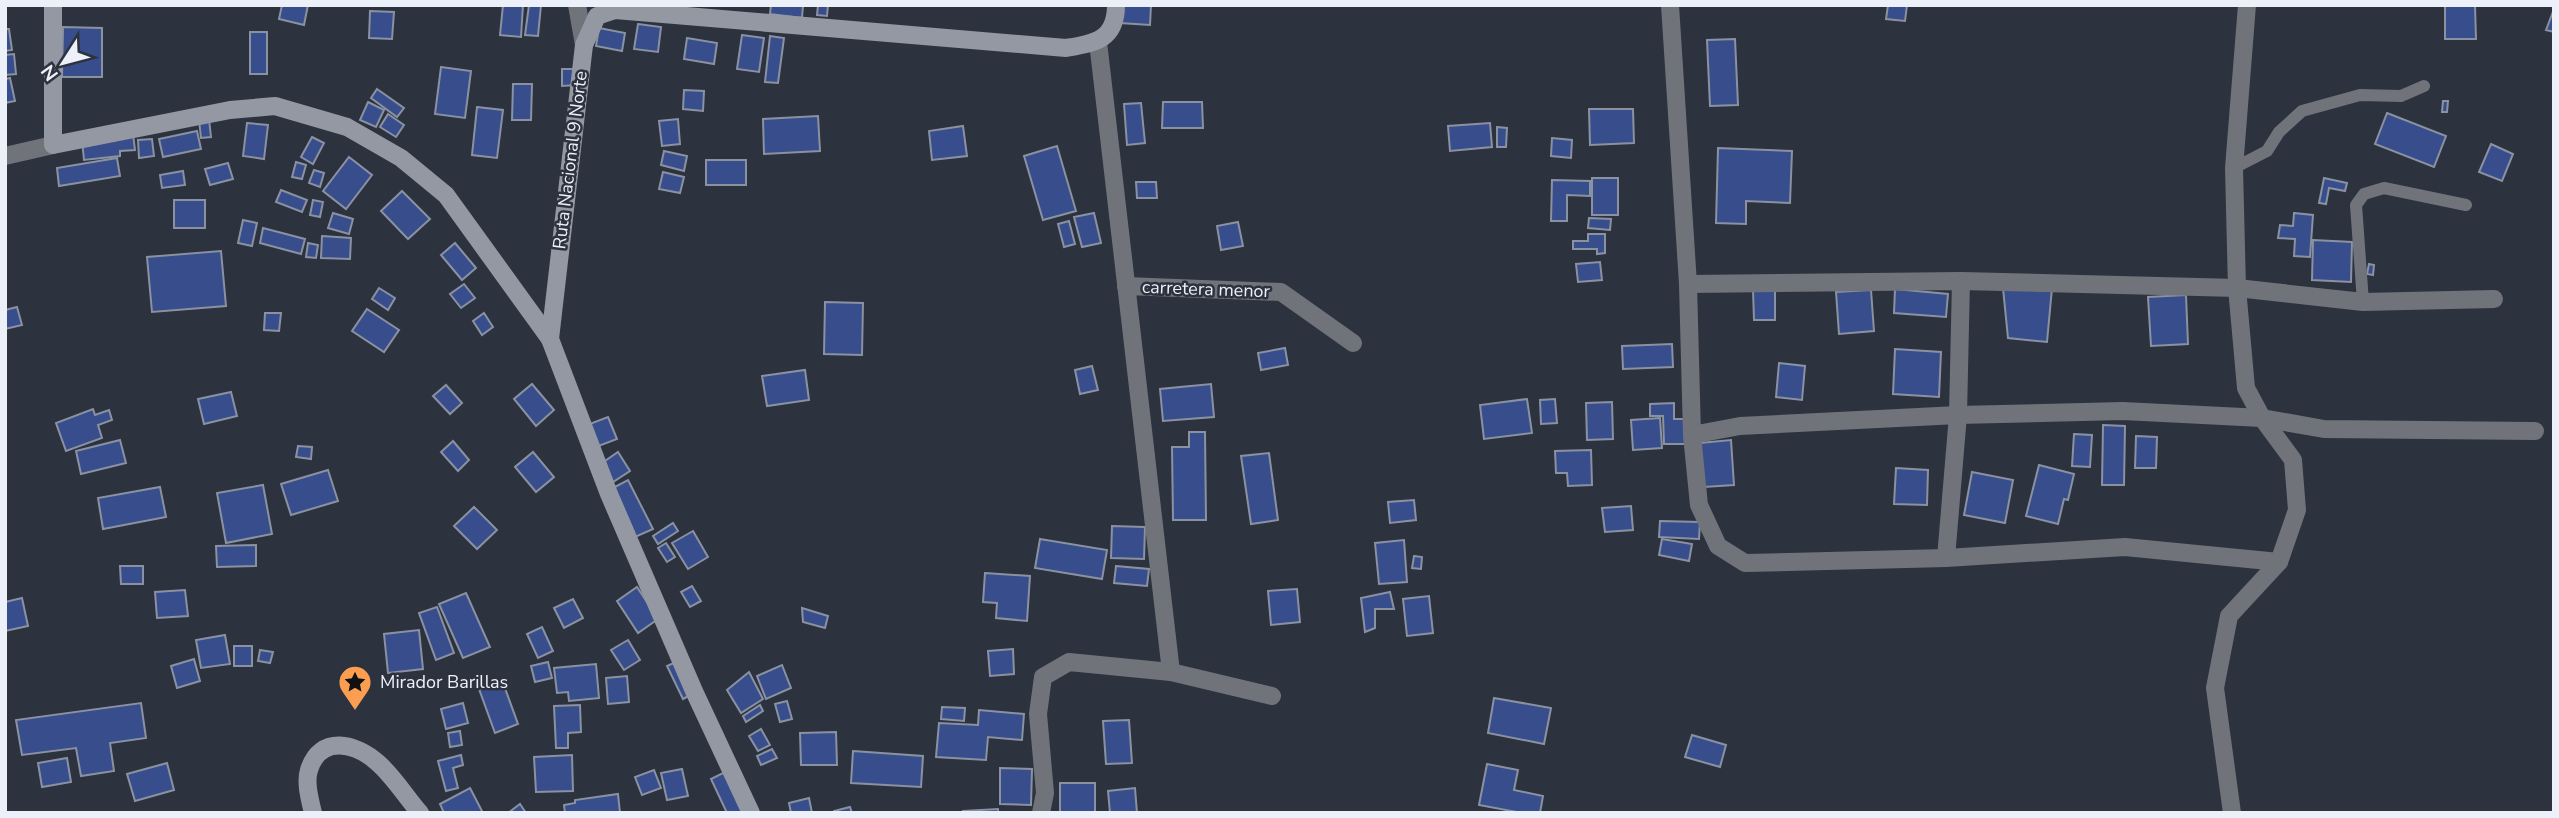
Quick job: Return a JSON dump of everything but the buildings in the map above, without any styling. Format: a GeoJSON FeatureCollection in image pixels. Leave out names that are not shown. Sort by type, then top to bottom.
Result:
{"type":"FeatureCollection","features":[{"type":"Feature","properties":{"kind":"street"},"geometry":{"type":"LineString","coordinates":[[53,5],[53,145]]}},
{"type":"Feature","properties":{"kind":"street"},"geometry":{"type":"LineString","coordinates":[[577,5],[584,45]]}},
{"type":"Feature","properties":{"kind":"street"},"geometry":{"type":"LineString","coordinates":[[1116,5],[1110,31],[1098,42],[1171,672]]}},
{"type":"Feature","properties":{"kind":"street"},"geometry":{"type":"LineString","coordinates":[[1670,5],[1688,284],[1692,435],[1699,505],[1718,546],[1745,563],[1946,558],[2125,547],[2279,562]]}},
{"type":"Feature","properties":{"kind":"street"},"geometry":{"type":"LineString","coordinates":[[2232,813],[2215,688],[2229,617],[2279,562],[2297,510],[2293,460],[2262,418],[2246,388],[2237,288],[2234,168],[2247,5]]}},
{"type":"Feature","properties":{"kind":"street","name":"Ruta Nacional 9 Norte"},"geometry":{"type":"LineString","coordinates":[[751,813],[694,691],[614,507],[550,339],[584,45],[597,16],[615,10],[1066,48],[1098,42]]}},
{"type":"Feature","properties":{"kind":"street"},"geometry":{"type":"LineString","coordinates":[[5,156],[230,110],[275,106],[347,127],[401,158],[446,195],[550,339]]}},
{"type":"Feature","properties":{"kind":"street"},"geometry":{"type":"LineString","coordinates":[[1688,284],[1961,281],[2237,288],[2363,302],[2494,299]]}},
{"type":"Feature","properties":{"kind":"street"},"geometry":{"type":"LineString","coordinates":[[1946,558],[1958,415],[1961,281]]}},
{"type":"Feature","properties":{"kind":"street","name":"carretera menor"},"geometry":{"type":"LineString","coordinates":[[1126,286],[1281,292],[1353,343]]}},
{"type":"Feature","properties":{"kind":"street"},"geometry":{"type":"LineString","coordinates":[[1692,435],[1740,426],[1958,415],[2123,411],[2262,418],[2324,429],[2535,431]]}},
{"type":"Feature","properties":{"kind":"street"},"geometry":{"type":"LineString","coordinates":[[1041,813],[1045,793],[1038,714],[1043,677],[1069,662],[1171,672],[1272,696]]}},
{"type":"Feature","properties":{"kind":"street"},"geometry":{"type":"LineString","coordinates":[[313,813],[307,782],[309,771],[316,757],[325,748],[342,745],[354,746],[378,763],[420,813]]}},
{"type":"Feature","properties":{"kind":"lane"},"geometry":{"type":"LineString","coordinates":[[2234,168],[2267,151],[2279,132],[2302,111],[2360,95],[2400,96],[2424,86]]}},
{"type":"Feature","properties":{"kind":"lane"},"geometry":{"type":"LineString","coordinates":[[2363,302],[2356,205],[2364,194],[2385,188],[2466,205]]}},
{"type":"Feature","properties":{"kind":"place","name":"Mirador Barillas"},"geometry":{"type":"Point","coordinates":[355,712]}}]}
